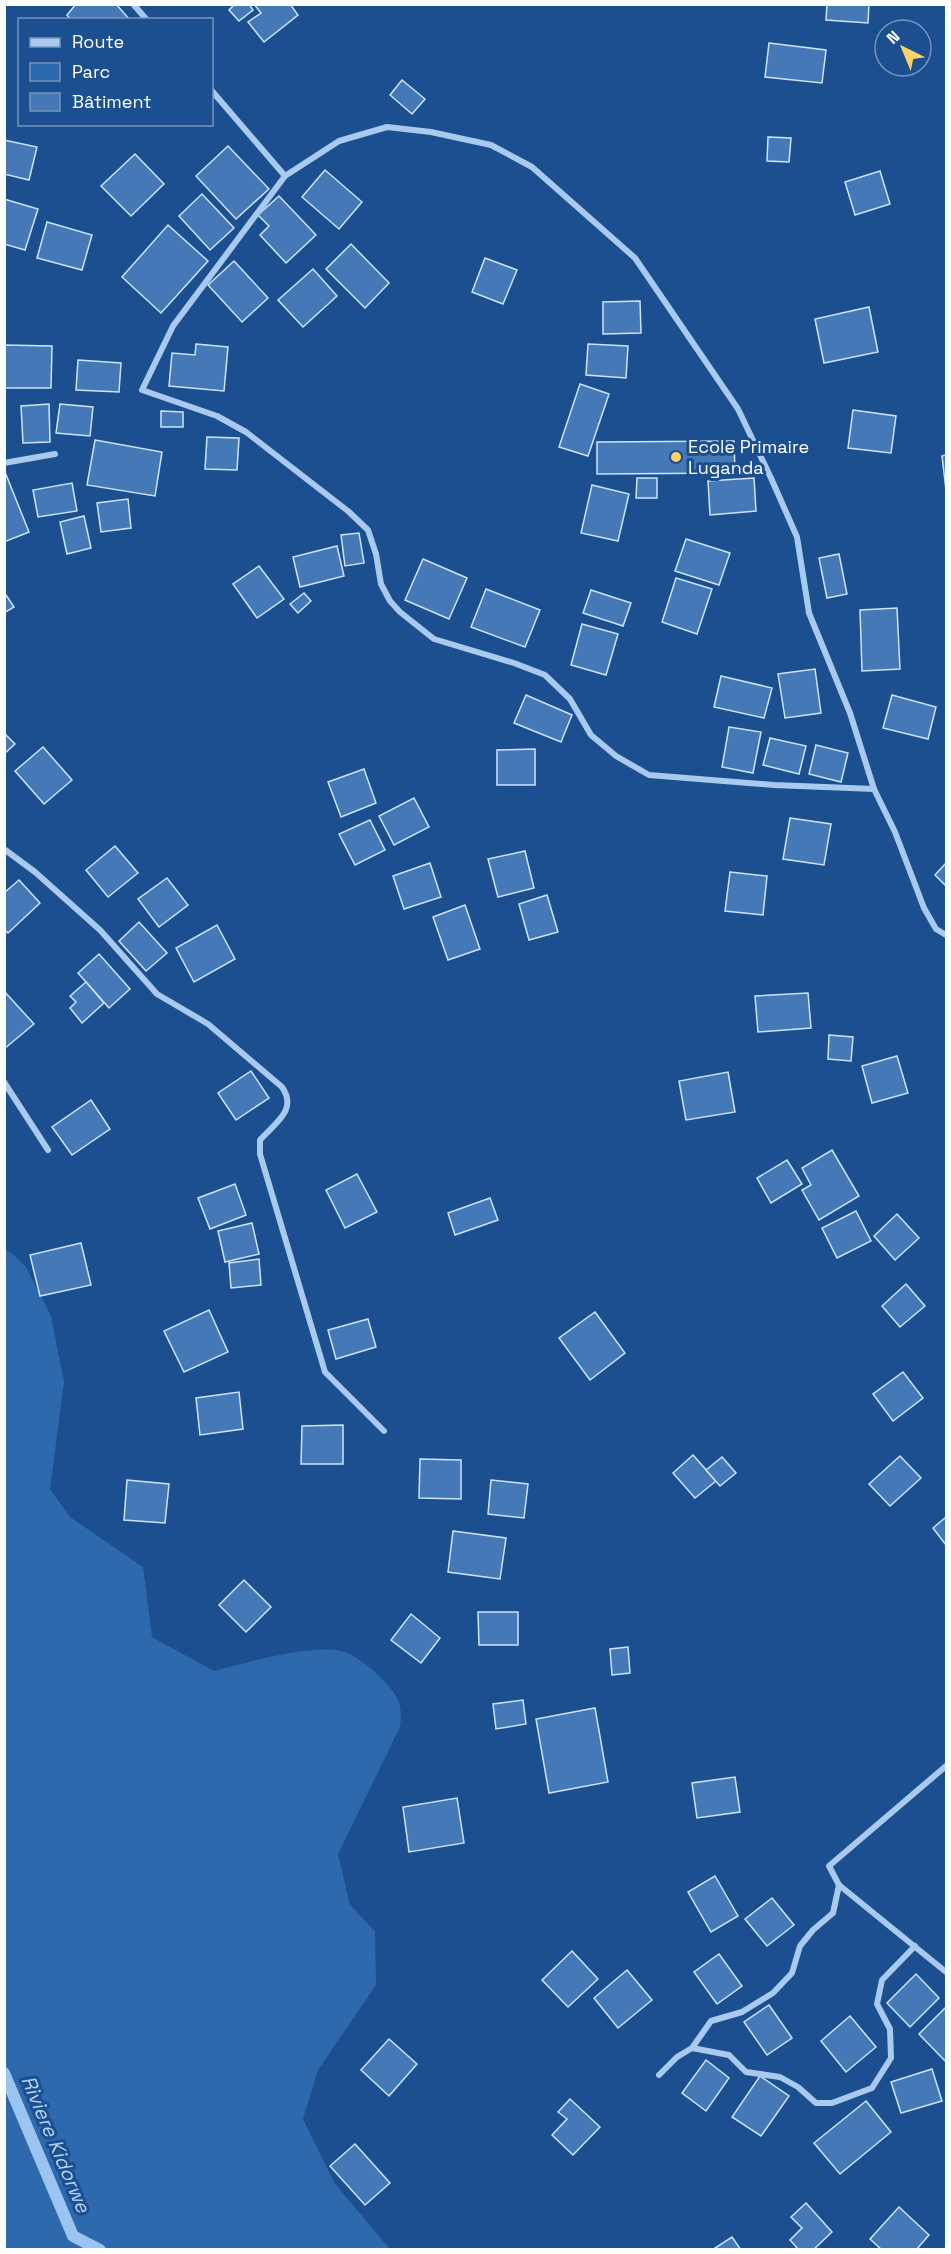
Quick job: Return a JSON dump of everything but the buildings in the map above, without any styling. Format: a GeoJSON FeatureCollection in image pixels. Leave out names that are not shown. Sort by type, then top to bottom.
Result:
{"type":"FeatureCollection","features":[{"type":"Feature","properties":{"kind":"street"},"geometry":{"type":"LineString","coordinates":[[133,4],[145,18]]}},
{"type":"Feature","properties":{"kind":"street"},"geometry":{"type":"LineString","coordinates":[[213,92],[285,176]]}},
{"type":"Feature","properties":{"kind":"street"},"geometry":{"type":"LineString","coordinates":[[874,789],[774,785],[649,775],[616,756],[591,735],[570,699],[545,675],[514,663],[434,639],[400,612],[390,601],[381,584],[376,554],[368,530],[348,511],[246,432],[217,416],[142,390],[173,326],[285,176],[339,141],[387,127],[431,132],[491,145],[532,167],[635,258],[738,409],[771,478],[797,537],[808,613],[850,713],[874,789],[895,832],[924,908],[936,929],[946,935]]}},
{"type":"Feature","properties":{"kind":"street"},"geometry":{"type":"LineString","coordinates":[[4,463],[55,454]]}},
{"type":"Feature","properties":{"kind":"street"},"geometry":{"type":"LineString","coordinates":[[4,849],[35,872],[100,930],[157,993],[208,1024],[282,1087],[289,1097],[288,1108],[260,1140],[260,1154],[325,1372],[384,1431]]}},
{"type":"Feature","properties":{"kind":"street"},"geometry":{"type":"LineString","coordinates":[[4,1082],[48,1150]]}},
{"type":"Feature","properties":{"kind":"street"},"geometry":{"type":"LineString","coordinates":[[946,1766],[830,1866],[839,1885],[946,1972]]}},
{"type":"Feature","properties":{"kind":"street"},"geometry":{"type":"LineString","coordinates":[[659,2075],[677,2057],[692,2048],[711,2021],[742,2012],[773,1993],[792,1973],[800,1946],[813,1930],[833,1913],[839,1885]]}},
{"type":"Feature","properties":{"kind":"street"},"geometry":{"type":"LineString","coordinates":[[692,2048],[729,2055],[746,2072],[780,2077],[816,2103],[832,2103],[872,2088],[891,2058],[890,2029],[877,2004],[882,1980],[915,1946]]}},
{"type":"Feature","properties":{"kind":"green space"},"geometry":{"type":"Polygon","coordinates":[[[5,1250],[13,1254],[26,1267],[51,1316],[64,1382],[50,1489],[70,1517],[143,1567],[152,1637],[214,1671],[295,1652],[341,1651],[374,1671],[398,1700],[401,1712],[400,1727],[338,1854],[350,1905],[375,1931],[376,1985],[318,2070],[303,2119],[335,2184],[390,2249],[5,2250],[5,1250]]]}},
{"type":"Feature","properties":{"kind":"waterway","name":"Riviere Kidorwe"},"geometry":{"type":"LineString","coordinates":[[4,2073],[73,2236],[100,2250]]}},
{"type":"Feature","properties":{"kind":"place","name":"Ecole Primaire Luganda"},"geometry":{"type":"Point","coordinates":[676,457]}}]}
